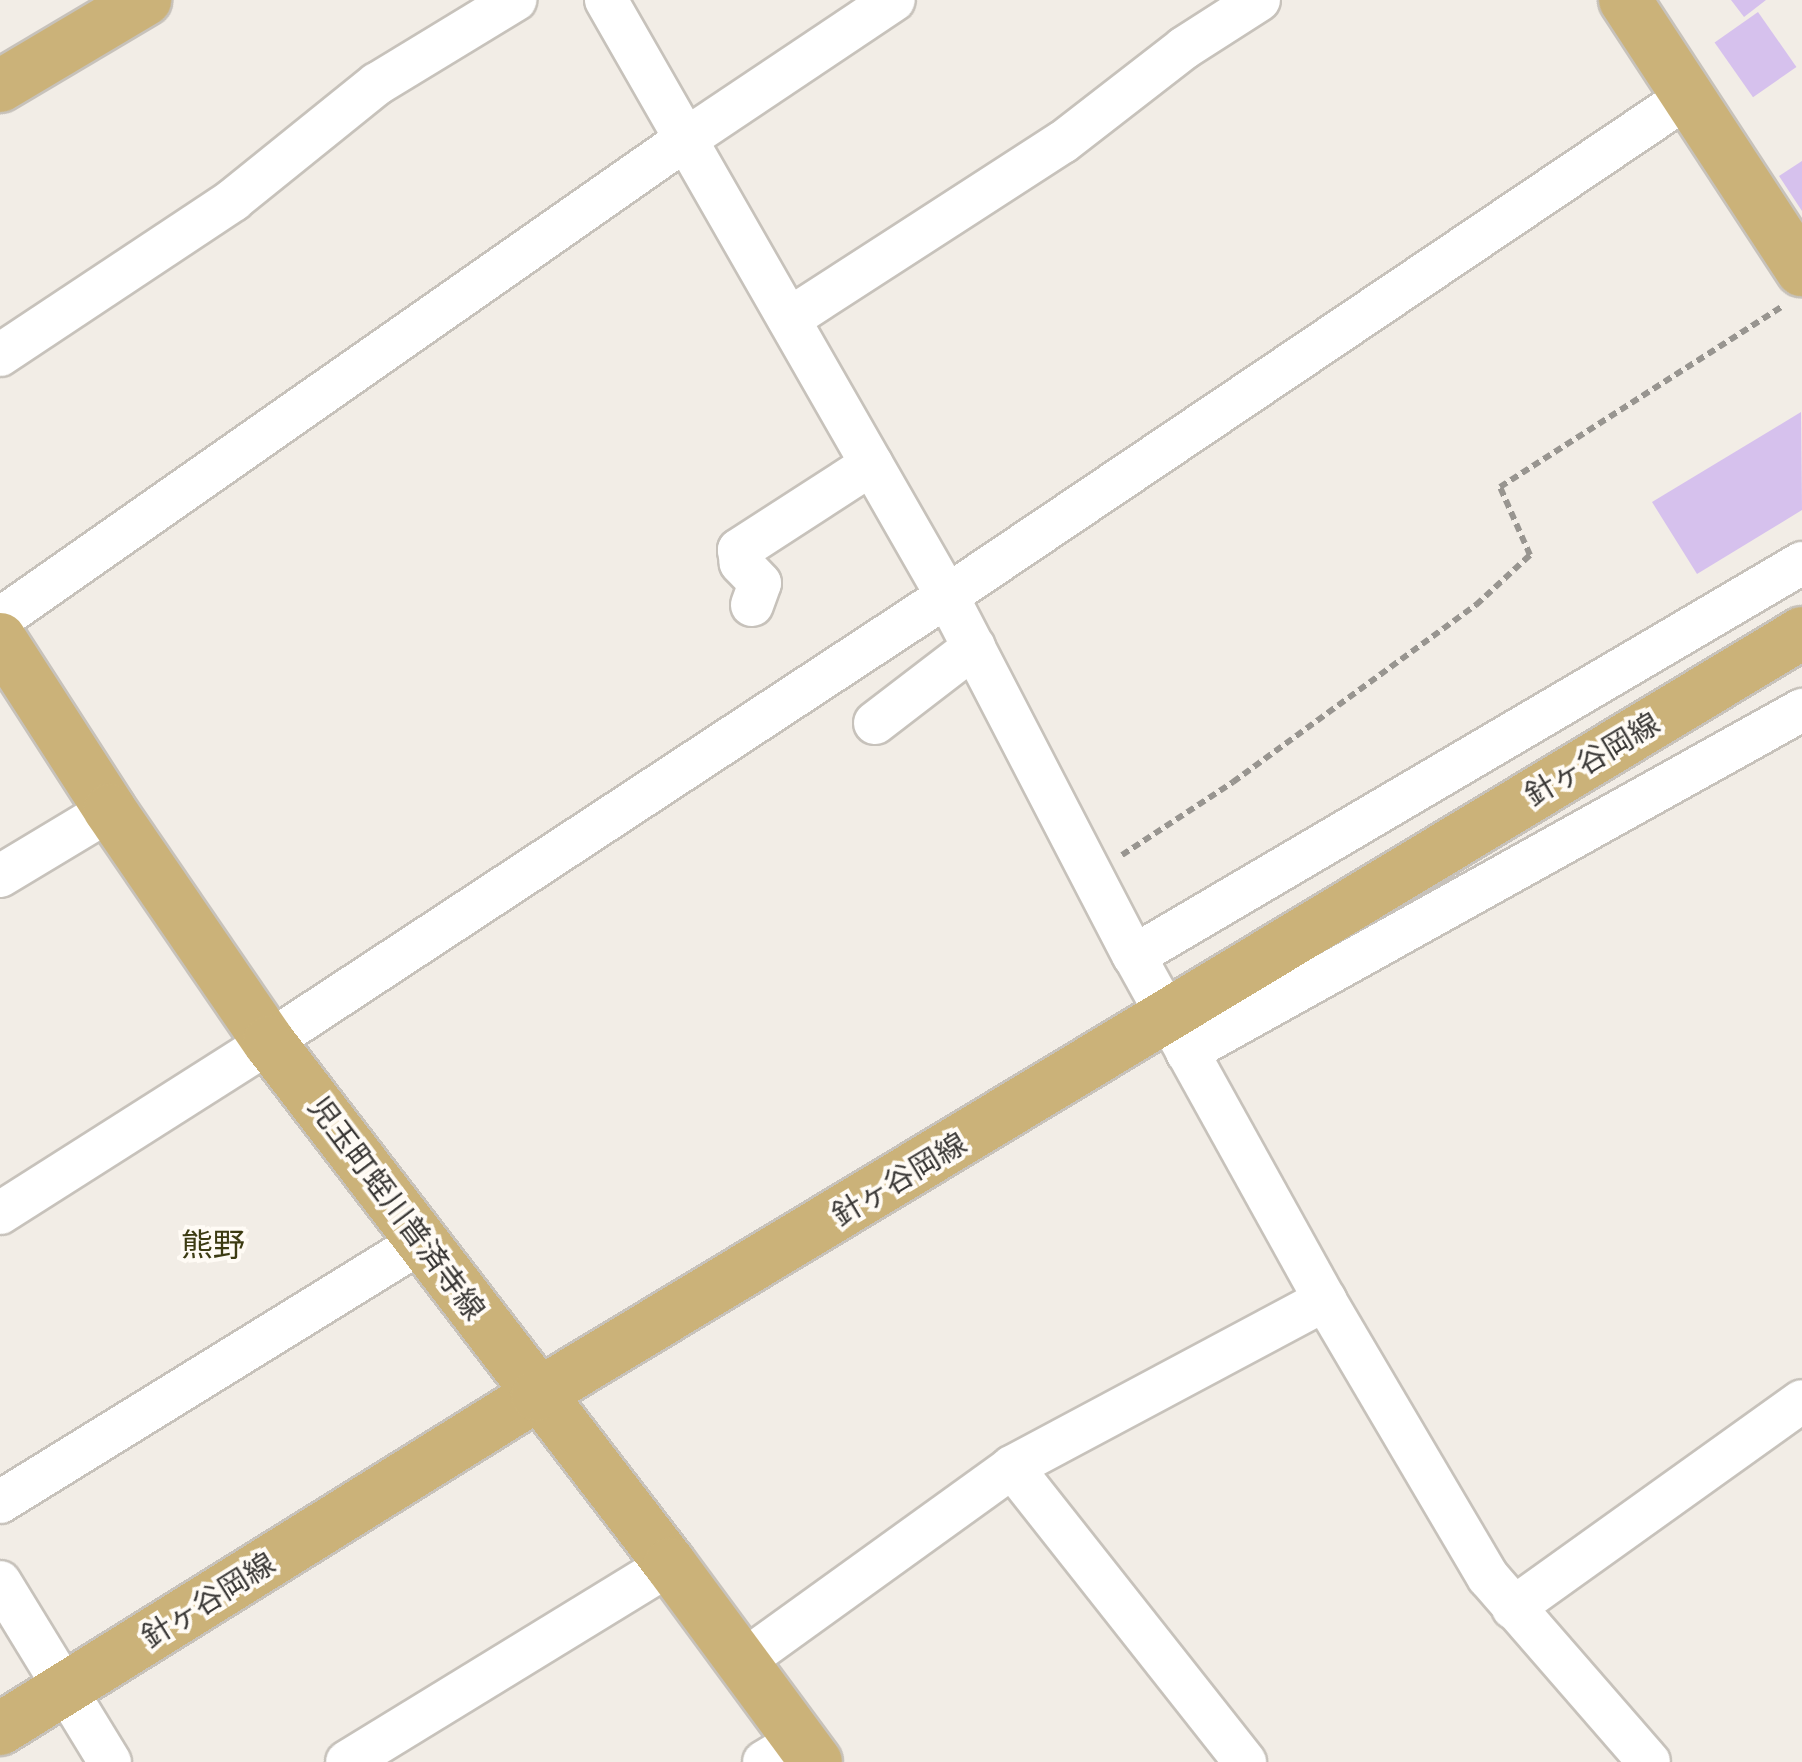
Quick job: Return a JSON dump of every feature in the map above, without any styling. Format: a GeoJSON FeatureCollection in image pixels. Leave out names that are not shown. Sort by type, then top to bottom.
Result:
{"type":"FeatureCollection","features":[{"type":"Feature","properties":{"kind":"main road"},"geometry":{"type":"LineString","coordinates":[[0,86],[145,0]]}},
{"type":"Feature","properties":{"kind":"main road"},"geometry":{"type":"LineString","coordinates":[[1625,0],[1690,95],[1794,287]]}},
{"type":"Feature","properties":{"kind":"main road","name":"針ヶ谷岡線"},"geometry":{"type":"LineString","coordinates":[[0,1729],[537,1395],[1177,1035],[1696,696],[1802,634]]}},
{"type":"Feature","properties":{"kind":"main road","name":"児玉町蛭川普済寺線"},"geometry":{"type":"LineString","coordinates":[[0,639],[110,810],[269,1042],[670,1564],[742,1662],[793,1755]]}},
{"type":"Feature","properties":{"kind":"street"},"geometry":{"type":"LineString","coordinates":[[0,354],[233,200],[377,84],[516,0]]}},
{"type":"Feature","properties":{"kind":"street"},"geometry":{"type":"LineString","coordinates":[[606,0],[947,596],[1134,956],[1325,1300],[1488,1577],[1649,1762]]}},
{"type":"Feature","properties":{"kind":"street"},"geometry":{"type":"LineString","coordinates":[[0,619],[686,139],[894,0]]}},
{"type":"Feature","properties":{"kind":"street"},"geometry":{"type":"LineString","coordinates":[[789,319],[1063,142],[1184,48],[1259,0]]}},
{"type":"Feature","properties":{"kind":"street"},"geometry":{"type":"LineString","coordinates":[[0,1212],[269,1042],[947,596],[1690,95]]}},
{"type":"Feature","properties":{"kind":"street"},"geometry":{"type":"LineString","coordinates":[[752,605],[760,583],[742,563],[739,550],[872,464]]}},
{"type":"Feature","properties":{"kind":"street"},"geometry":{"type":"LineString","coordinates":[[1134,956],[1802,563]]}},
{"type":"Feature","properties":{"kind":"street"},"geometry":{"type":"LineString","coordinates":[[875,723],[974,647]]}},
{"type":"Feature","properties":{"kind":"street"},"geometry":{"type":"LineString","coordinates":[[1177,1035],[1802,710]]}},
{"type":"Feature","properties":{"kind":"street"},"geometry":{"type":"LineString","coordinates":[[0,876],[110,810]]}},
{"type":"Feature","properties":{"kind":"street"},"geometry":{"type":"LineString","coordinates":[[0,1502],[424,1240]]}},
{"type":"Feature","properties":{"kind":"street"},"geometry":{"type":"LineString","coordinates":[[742,1662],[1012,1467],[1325,1300]]}},
{"type":"Feature","properties":{"kind":"street"},"geometry":{"type":"LineString","coordinates":[[1514,1608],[1802,1401]]}},
{"type":"Feature","properties":{"kind":"street"},"geometry":{"type":"LineString","coordinates":[[1012,1467],[1244,1762]]}},
{"type":"Feature","properties":{"kind":"street"},"geometry":{"type":"LineString","coordinates":[[347,1762],[670,1564]]}},
{"type":"Feature","properties":{"kind":"street"},"geometry":{"type":"LineString","coordinates":[[0,1582],[110,1762]]}},
{"type":"Feature","properties":{"kind":"path"},"geometry":{"type":"LineString","coordinates":[[1092,875],[1233,782],[1476,605],[1530,554],[1500,487],[1794,287]]}},
{"type":"Feature","properties":{"kind":"building"},"geometry":{"type":"Polygon","coordinates":[[[1731,0],[1766,0],[1744,17],[1731,0]]]}},
{"type":"Feature","properties":{"kind":"building"},"geometry":{"type":"Polygon","coordinates":[[[1758,12],[1796,67],[1753,97],[1715,42],[1758,12]]]}},
{"type":"Feature","properties":{"kind":"building"},"geometry":{"type":"Polygon","coordinates":[[[1802,161],[1802,211],[1779,176],[1802,161]]]}},
{"type":"Feature","properties":{"kind":"building"},"geometry":{"type":"Polygon","coordinates":[[[1801,412],[1802,510],[1697,574],[1652,502],[1801,412]]]}},
{"type":"Feature","properties":{"kind":"district","name":"熊野"},"geometry":{"type":"Point","coordinates":[213,1245]}}]}
